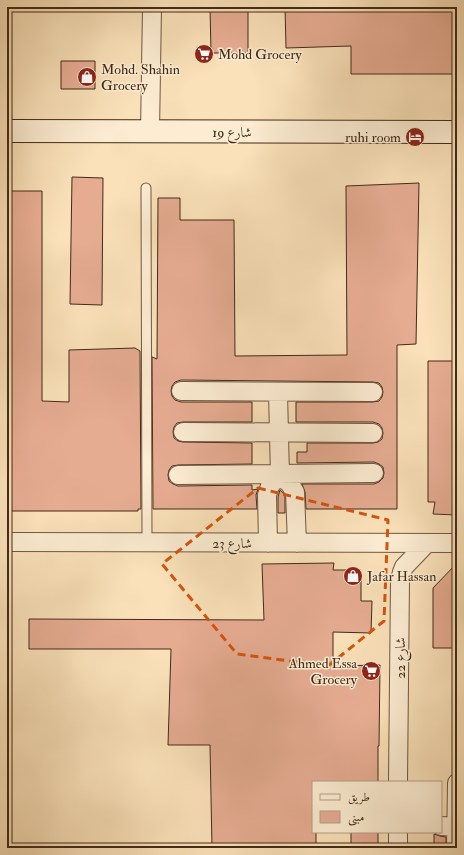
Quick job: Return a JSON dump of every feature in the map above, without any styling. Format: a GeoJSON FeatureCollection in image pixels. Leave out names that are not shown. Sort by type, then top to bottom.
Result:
{"type":"FeatureCollection","features":[{"type":"Feature","properties":{"kind":"street"},"geometry":{"type":"LineString","coordinates":[[150,132],[152,7]]}},
{"type":"Feature","properties":{"kind":"street","name":"شارع 19"},"geometry":{"type":"LineString","coordinates":[[7,131],[457,132]]}},
{"type":"Feature","properties":{"kind":"street"},"geometry":{"type":"LineString","coordinates":[[181,391],[373,392]]}},
{"type":"Feature","properties":{"kind":"street"},"geometry":{"type":"LineString","coordinates":[[278,392],[280,476]]}},
{"type":"Feature","properties":{"kind":"street"},"geometry":{"type":"LineString","coordinates":[[183,432],[373,433]]}},
{"type":"Feature","properties":{"kind":"street"},"geometry":{"type":"LineString","coordinates":[[178,475],[280,476],[374,473]]}},
{"type":"Feature","properties":{"kind":"street"},"geometry":{"type":"LineString","coordinates":[[268,543],[267,495],[270,486],[280,476]]}},
{"type":"Feature","properties":{"kind":"street"},"geometry":{"type":"LineString","coordinates":[[280,476],[289,483],[295,492],[297,543]]}},
{"type":"Feature","properties":{"kind":"street","name":"شارع 23"},"geometry":{"type":"LineString","coordinates":[[7,542],[457,543]]}},
{"type":"Feature","properties":{"kind":"street","name":"شارع 22"},"geometry":{"type":"LineString","coordinates":[[398,781],[400,580],[404,567],[427,543]]}},
{"type":"Feature","properties":{"kind":"street"},"geometry":{"type":"LineString","coordinates":[[456,848],[457,783]]}},
{"type":"Feature","properties":{"kind":"street"},"geometry":{"type":"LineString","coordinates":[[442,826],[457,827]]}},
{"type":"Feature","properties":{"kind":"street"},"geometry":{"type":"LineString","coordinates":[[398,833],[398,848]]}},
{"type":"Feature","properties":{"kind":"lane"},"geometry":{"type":"LineString","coordinates":[[146,188],[147,542]]}},
{"type":"Feature","properties":{"kind":"highlighted area"},"geometry":{"type":"Polygon","coordinates":[[[258,488],[388,520],[384,621],[328,666],[237,654],[162,564],[258,488]]]}},
{"type":"Feature","properties":{"kind":"building"},"geometry":{"type":"Polygon","coordinates":[[[210,7],[248,7],[248,53],[211,53],[210,7]]]}},
{"type":"Feature","properties":{"kind":"building"},"geometry":{"type":"Polygon","coordinates":[[[285,7],[457,7],[457,74],[351,74],[351,46],[286,48],[285,7]]]}},
{"type":"Feature","properties":{"kind":"building"},"geometry":{"type":"Polygon","coordinates":[[[61,61],[95,61],[95,89],[61,89],[61,61]]]}},
{"type":"Feature","properties":{"kind":"building"},"geometry":{"type":"Polygon","coordinates":[[[72,177],[103,178],[102,305],[70,304],[72,177]]]}},
{"type":"Feature","properties":{"kind":"building"},"geometry":{"type":"Polygon","coordinates":[[[419,183],[416,344],[397,345],[397,509],[306,509],[305,492],[302,484],[374,484],[383,478],[383,467],[374,462],[297,463],[297,452],[307,452],[307,443],[373,443],[382,439],[383,433],[379,424],[373,422],[296,422],[296,402],[379,401],[383,392],[379,383],[181,380],[175,382],[172,386],[172,396],[175,400],[181,402],[252,402],[252,422],[177,423],[173,432],[174,438],[183,442],[252,443],[252,464],[172,466],[168,475],[169,481],[178,486],[252,485],[252,490],[258,489],[256,495],[257,509],[153,509],[152,357],[157,359],[158,198],[180,198],[180,220],[234,220],[235,356],[347,355],[346,186],[419,183]]]}},
{"type":"Feature","properties":{"kind":"building"},"geometry":{"type":"Polygon","coordinates":[[[7,191],[42,191],[42,401],[69,402],[69,350],[135,348],[140,351],[141,509],[138,509],[138,511],[7,511],[7,191]]]}},
{"type":"Feature","properties":{"kind":"building"},"geometry":{"type":"Polygon","coordinates":[[[428,361],[457,361],[457,515],[433,514],[435,502],[428,502],[428,361]]]}},
{"type":"Feature","properties":{"kind":"building"},"geometry":{"type":"Polygon","coordinates":[[[280,490],[285,495],[285,513],[278,513],[278,497],[280,490]]]}},
{"type":"Feature","properties":{"kind":"building"},"geometry":{"type":"Polygon","coordinates":[[[334,563],[333,570],[353,570],[361,578],[361,601],[372,601],[371,633],[333,632],[333,666],[380,665],[378,781],[312,781],[312,833],[316,833],[316,848],[212,848],[210,745],[168,745],[171,649],[29,649],[29,619],[264,620],[262,564],[334,563]]]}},
{"type":"Feature","properties":{"kind":"building"},"geometry":{"type":"Polygon","coordinates":[[[457,563],[457,648],[433,648],[433,588],[457,563]]]}},
{"type":"Feature","properties":{"kind":"building"},"geometry":{"type":"Polygon","coordinates":[[[351,833],[378,833],[378,848],[351,848],[351,833]]]}},
{"type":"Feature","properties":{"kind":"building"},"geometry":{"type":"Polygon","coordinates":[[[434,834],[446,837],[446,848],[434,848],[434,834]]]}},
{"type":"Feature","properties":{"kind":"place","name":"Mohd Grocery"},"geometry":{"type":"Point","coordinates":[204,54]}},
{"type":"Feature","properties":{"kind":"place","name":"Mohd. Shahin Grocery"},"geometry":{"type":"Point","coordinates":[87,77]}},
{"type":"Feature","properties":{"kind":"place","name":"ruhi room"},"geometry":{"type":"Point","coordinates":[415,137]}},
{"type":"Feature","properties":{"kind":"place","name":"Jafar Hassan"},"geometry":{"type":"Point","coordinates":[353,576]}},
{"type":"Feature","properties":{"kind":"place","name":"Ahmed Essa Grocery"},"geometry":{"type":"Point","coordinates":[371,671]}}]}
